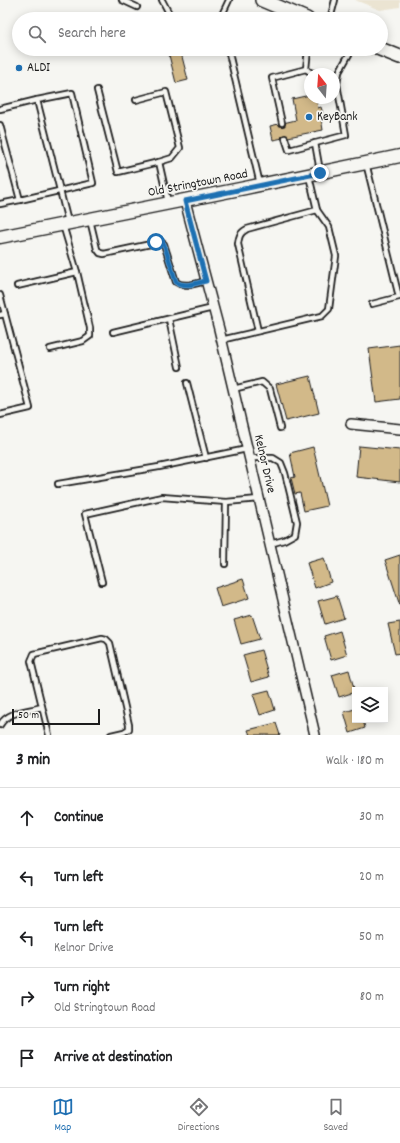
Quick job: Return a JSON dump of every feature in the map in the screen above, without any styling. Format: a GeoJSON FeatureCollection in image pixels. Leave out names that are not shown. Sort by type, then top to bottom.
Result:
{"type":"FeatureCollection","features":[{"type":"Feature","properties":{"kind":"main road"},"geometry":{"type":"LineString","coordinates":[[262,0],[290,12]]}},
{"type":"Feature","properties":{"kind":"main road"},"geometry":{"type":"LineString","coordinates":[[388,52],[400,57]]}},
{"type":"Feature","properties":{"kind":"street","name":"Old Stringtown Road"},"geometry":{"type":"LineString","coordinates":[[0,237],[400,158]]}},
{"type":"Feature","properties":{"kind":"street","name":"Kelnor Drive"},"geometry":{"type":"LineString","coordinates":[[185,201],[249,454],[315,735]]}},
{"type":"Feature","properties":{"kind":"street"},"geometry":{"type":"LineString","coordinates":[[351,424],[400,429]]}},
{"type":"Feature","properties":{"kind":"lane"},"geometry":{"type":"LineString","coordinates":[[122,0],[137,6]]}},
{"type":"Feature","properties":{"kind":"lane"},"geometry":{"type":"LineString","coordinates":[[162,0],[168,12]]}},
{"type":"Feature","properties":{"kind":"lane"},"geometry":{"type":"LineString","coordinates":[[223,12],[229,0]]}},
{"type":"Feature","properties":{"kind":"lane"},"geometry":{"type":"LineString","coordinates":[[332,12],[335,0]]}},
{"type":"Feature","properties":{"kind":"lane"},"geometry":{"type":"LineString","coordinates":[[230,56],[260,185]]}},
{"type":"Feature","properties":{"kind":"lane"},"geometry":{"type":"LineString","coordinates":[[306,68],[307,56]]}},
{"type":"Feature","properties":{"kind":"lane"},"geometry":{"type":"LineString","coordinates":[[340,70],[348,56]]}},
{"type":"Feature","properties":{"kind":"lane"},"geometry":{"type":"LineString","coordinates":[[282,123],[272,78],[304,69]]}},
{"type":"Feature","properties":{"kind":"lane"},"geometry":{"type":"LineString","coordinates":[[97,90],[118,172],[172,158],[180,148],[166,92],[136,100]]}},
{"type":"Feature","properties":{"kind":"lane"},"geometry":{"type":"LineString","coordinates":[[0,109],[72,93],[92,184],[0,204]]}},
{"type":"Feature","properties":{"kind":"lane"},"geometry":{"type":"LineString","coordinates":[[37,100],[60,192],[90,328],[90,336],[83,341],[50,349]]}},
{"type":"Feature","properties":{"kind":"lane"},"geometry":{"type":"LineString","coordinates":[[286,138],[289,150],[346,135],[340,104]]}},
{"type":"Feature","properties":{"kind":"lane"},"geometry":{"type":"LineString","coordinates":[[0,125],[20,200]]}},
{"type":"Feature","properties":{"kind":"lane"},"geometry":{"type":"LineString","coordinates":[[221,340],[322,316],[329,309],[336,256],[329,227],[317,210],[315,143]]}},
{"type":"Feature","properties":{"kind":"lane"},"geometry":{"type":"LineString","coordinates":[[159,162],[169,204]]}},
{"type":"Feature","properties":{"kind":"lane"},"geometry":{"type":"LineString","coordinates":[[366,164],[399,297],[372,304]]}},
{"type":"Feature","properties":{"kind":"lane"},"geometry":{"type":"LineString","coordinates":[[258,331],[238,244],[238,238],[241,232],[247,229],[317,210]]}},
{"type":"Feature","properties":{"kind":"lane"},"geometry":{"type":"LineString","coordinates":[[90,219],[97,249],[100,253],[104,254],[160,242],[164,244],[176,282],[184,286],[206,281]]}},
{"type":"Feature","properties":{"kind":"lane"},"geometry":{"type":"LineString","coordinates":[[17,286],[77,272]]}},
{"type":"Feature","properties":{"kind":"lane"},"geometry":{"type":"LineString","coordinates":[[0,295],[2,314],[30,408],[0,415]]}},
{"type":"Feature","properties":{"kind":"lane"},"geometry":{"type":"LineString","coordinates":[[113,332],[213,308]]}},
{"type":"Feature","properties":{"kind":"lane"},"geometry":{"type":"LineString","coordinates":[[169,319],[179,367]]}},
{"type":"Feature","properties":{"kind":"lane"},"geometry":{"type":"LineString","coordinates":[[233,389],[262,382],[270,389],[280,428]]}},
{"type":"Feature","properties":{"kind":"lane"},"geometry":{"type":"LineString","coordinates":[[186,383],[206,458]]}},
{"type":"Feature","properties":{"kind":"lane"},"geometry":{"type":"LineString","coordinates":[[58,484],[206,458],[249,454],[273,458],[281,463],[285,473],[297,522],[295,534],[284,540],[270,544]]}},
{"type":"Feature","properties":{"kind":"lane"},"geometry":{"type":"LineString","coordinates":[[102,582],[85,514],[162,497],[226,502],[259,499]]}},
{"type":"Feature","properties":{"kind":"lane"},"geometry":{"type":"LineString","coordinates":[[225,564],[226,502]]}},
{"type":"Feature","properties":{"kind":"lane"},"geometry":{"type":"LineString","coordinates":[[49,735],[31,661],[34,654],[102,638],[110,643],[129,725],[129,729],[124,732],[111,735]]}},
{"type":"Feature","properties":{"kind":"lane"},"geometry":{"type":"LineString","coordinates":[[0,725],[4,719],[13,714],[42,707]]}},
{"type":"Feature","properties":{"kind":"shaded area"},"geometry":{"type":"Polygon","coordinates":[[[355,0],[400,0],[400,7],[380,10],[355,0]]]}},
{"type":"Feature","properties":{"kind":"building"},"geometry":{"type":"Polygon","coordinates":[[[169,56],[182,56],[188,80],[176,83],[169,56]]]}},
{"type":"Feature","properties":{"kind":"building","name":"KeyBank"},"geometry":{"type":"Polygon","coordinates":[[[304,96],[304,104],[317,104],[318,108],[321,107],[324,117],[321,118],[323,130],[273,140],[270,126],[296,120],[292,99],[304,96]]]}},
{"type":"Feature","properties":{"kind":"building"},"geometry":{"type":"Polygon","coordinates":[[[400,345],[400,399],[376,402],[369,349],[400,345]]]}},
{"type":"Feature","properties":{"kind":"building"},"geometry":{"type":"Polygon","coordinates":[[[310,376],[319,413],[286,421],[276,384],[310,376]]]}},
{"type":"Feature","properties":{"kind":"building"},"geometry":{"type":"Polygon","coordinates":[[[359,446],[400,450],[400,482],[356,477],[359,446]]]}},
{"type":"Feature","properties":{"kind":"building"},"geometry":{"type":"Polygon","coordinates":[[[313,447],[327,506],[304,511],[300,493],[295,494],[291,478],[295,477],[290,453],[313,447]]]}},
{"type":"Feature","properties":{"kind":"building"},"geometry":{"type":"Polygon","coordinates":[[[400,555],[400,606],[385,560],[400,555]]]}},
{"type":"Feature","properties":{"kind":"building"},"geometry":{"type":"Polygon","coordinates":[[[324,558],[331,582],[315,588],[307,563],[324,558]]]}},
{"type":"Feature","properties":{"kind":"building"},"geometry":{"type":"Polygon","coordinates":[[[243,579],[249,598],[221,607],[215,588],[243,579]]]}},
{"type":"Feature","properties":{"kind":"building"},"geometry":{"type":"Polygon","coordinates":[[[337,596],[344,618],[325,624],[318,601],[337,596]]]}},
{"type":"Feature","properties":{"kind":"building"},"geometry":{"type":"Polygon","coordinates":[[[252,615],[260,639],[241,644],[234,620],[252,615]]]}},
{"type":"Feature","properties":{"kind":"building"},"geometry":{"type":"Polygon","coordinates":[[[400,622],[400,653],[395,654],[388,624],[400,622]]]}},
{"type":"Feature","properties":{"kind":"building"},"geometry":{"type":"Polygon","coordinates":[[[340,631],[347,655],[331,660],[324,636],[340,631]]]}},
{"type":"Feature","properties":{"kind":"building"},"geometry":{"type":"Polygon","coordinates":[[[261,650],[269,677],[251,682],[243,655],[261,650]]]}},
{"type":"Feature","properties":{"kind":"building"},"geometry":{"type":"Polygon","coordinates":[[[349,670],[354,687],[352,687],[352,693],[339,697],[332,675],[349,670]]]}},
{"type":"Feature","properties":{"kind":"building"},"geometry":{"type":"Polygon","coordinates":[[[269,690],[275,710],[260,715],[253,694],[269,690]]]}},
{"type":"Feature","properties":{"kind":"building"},"geometry":{"type":"Polygon","coordinates":[[[352,710],[352,723],[364,723],[365,728],[350,733],[344,712],[352,710]]]}},
{"type":"Feature","properties":{"kind":"building"},"geometry":{"type":"Polygon","coordinates":[[[276,723],[280,735],[250,735],[248,730],[276,723]]]}},
{"type":"Feature","properties":{"kind":"place","name":"ALDI"},"geometry":{"type":"Point","coordinates":[19,68]}},
{"type":"Feature","properties":{"kind":"place","name":"KeyBank"},"geometry":{"type":"Point","coordinates":[309,117]}},
{"type":"Feature","properties":{"kind":"route"},"geometry":{"type":"LineString","coordinates":[[156,242],[164,244],[176,282],[184,286],[206,281],[185,201],[320,173]]}}]}
